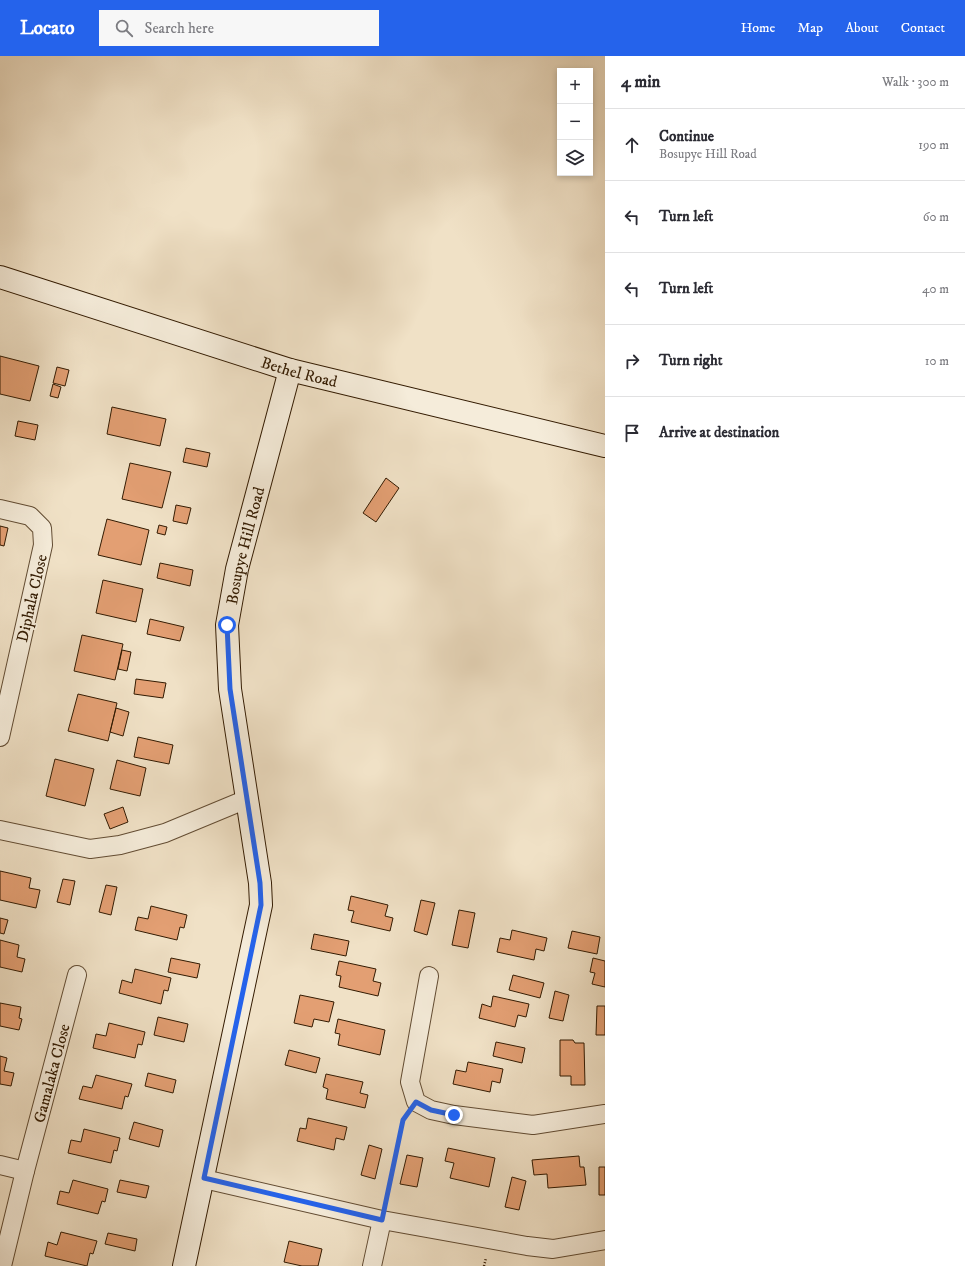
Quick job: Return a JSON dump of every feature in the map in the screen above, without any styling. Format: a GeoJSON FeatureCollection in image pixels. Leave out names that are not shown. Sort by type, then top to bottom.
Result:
{"type":"FeatureCollection","features":[{"type":"Feature","properties":{"kind":"street","name":"Bethel Road"},"geometry":{"type":"LineString","coordinates":[[0,277],[290,370],[605,446]]}},
{"type":"Feature","properties":{"kind":"street","name":"Bosupye Hill Road"},"geometry":{"type":"LineString","coordinates":[[184,1266],[204,1178],[261,905],[260,883],[230,689],[227,625],[237,569],[290,370]]}},
{"type":"Feature","properties":{"kind":"street","name":"Diphala Close"},"geometry":{"type":"LineString","coordinates":[[0,509],[30,516],[42,528],[43,545],[0,737]]}},
{"type":"Feature","properties":{"kind":"street"},"geometry":{"type":"LineString","coordinates":[[0,830],[90,849],[120,845],[165,833],[247,798]]}},
{"type":"Feature","properties":{"kind":"street","name":"Gamalaka Close"},"geometry":{"type":"LineString","coordinates":[[2,1266],[25,1171],[77,975]]}},
{"type":"Feature","properties":{"kind":"street"},"geometry":{"type":"LineString","coordinates":[[429,976],[410,1082],[416,1102],[431,1110],[454,1115],[533,1125],[605,1114]]}},
{"type":"Feature","properties":{"kind":"street"},"geometry":{"type":"LineString","coordinates":[[0,1166],[25,1171]]}},
{"type":"Feature","properties":{"kind":"street"},"geometry":{"type":"LineString","coordinates":[[204,1178],[382,1220],[527,1246],[553,1249],[603,1246]]}},
{"type":"Feature","properties":{"kind":"street"},"geometry":{"type":"LineString","coordinates":[[372,1266],[382,1220]]}},
{"type":"Feature","properties":{"kind":"path"},"geometry":{"type":"LineString","coordinates":[[382,1220],[403,1120],[416,1102]]}},
{"type":"Feature","properties":{"kind":"building"},"geometry":{"type":"Polygon","coordinates":[[[0,356],[39,366],[30,401],[0,394],[0,356]]]}},
{"type":"Feature","properties":{"kind":"building"},"geometry":{"type":"Polygon","coordinates":[[[57,367],[69,370],[65,386],[53,383],[57,367]]]}},
{"type":"Feature","properties":{"kind":"building"},"geometry":{"type":"Polygon","coordinates":[[[53,384],[61,387],[58,398],[50,396],[53,384]]]}},
{"type":"Feature","properties":{"kind":"building"},"geometry":{"type":"Polygon","coordinates":[[[112,407],[166,419],[160,446],[107,434],[112,407]]]}},
{"type":"Feature","properties":{"kind":"building"},"geometry":{"type":"Polygon","coordinates":[[[18,421],[38,425],[35,440],[15,436],[18,421]]]}},
{"type":"Feature","properties":{"kind":"building"},"geometry":{"type":"Polygon","coordinates":[[[186,448],[210,453],[207,467],[183,462],[186,448]]]}},
{"type":"Feature","properties":{"kind":"building"},"geometry":{"type":"Polygon","coordinates":[[[130,463],[171,472],[162,508],[122,499],[130,463]]]}},
{"type":"Feature","properties":{"kind":"building"},"geometry":{"type":"Polygon","coordinates":[[[386,478],[399,488],[376,522],[363,513],[386,478]]]}},
{"type":"Feature","properties":{"kind":"building"},"geometry":{"type":"Polygon","coordinates":[[[176,505],[191,508],[187,524],[173,521],[176,505]]]}},
{"type":"Feature","properties":{"kind":"building"},"geometry":{"type":"Polygon","coordinates":[[[107,519],[149,530],[141,565],[98,555],[107,519]]]}},
{"type":"Feature","properties":{"kind":"building"},"geometry":{"type":"Polygon","coordinates":[[[159,525],[167,527],[165,535],[157,533],[159,525]]]}},
{"type":"Feature","properties":{"kind":"building"},"geometry":{"type":"Polygon","coordinates":[[[0,526],[8,528],[4,546],[0,545],[0,526]]]}},
{"type":"Feature","properties":{"kind":"building"},"geometry":{"type":"Polygon","coordinates":[[[160,563],[193,570],[190,586],[157,578],[160,563]]]}},
{"type":"Feature","properties":{"kind":"building"},"geometry":{"type":"Polygon","coordinates":[[[103,580],[143,589],[136,622],[96,613],[103,580]]]}},
{"type":"Feature","properties":{"kind":"building"},"geometry":{"type":"Polygon","coordinates":[[[150,619],[184,627],[180,641],[147,634],[150,619]]]}},
{"type":"Feature","properties":{"kind":"building"},"geometry":{"type":"Polygon","coordinates":[[[82,635],[123,644],[115,680],[74,671],[82,635]]]}},
{"type":"Feature","properties":{"kind":"building"},"geometry":{"type":"Polygon","coordinates":[[[122,650],[131,652],[127,671],[118,669],[122,650]]]}},
{"type":"Feature","properties":{"kind":"building"},"geometry":{"type":"Polygon","coordinates":[[[136,679],[166,683],[163,698],[134,694],[136,679]]]}},
{"type":"Feature","properties":{"kind":"building"},"geometry":{"type":"Polygon","coordinates":[[[78,694],[117,703],[108,741],[68,731],[78,694]]]}},
{"type":"Feature","properties":{"kind":"building"},"geometry":{"type":"Polygon","coordinates":[[[116,708],[129,712],[123,736],[110,732],[116,708]]]}},
{"type":"Feature","properties":{"kind":"building"},"geometry":{"type":"Polygon","coordinates":[[[138,737],[173,745],[169,764],[134,757],[138,737]]]}},
{"type":"Feature","properties":{"kind":"building"},"geometry":{"type":"Polygon","coordinates":[[[55,759],[94,769],[85,806],[46,796],[55,759]]]}},
{"type":"Feature","properties":{"kind":"building"},"geometry":{"type":"Polygon","coordinates":[[[117,760],[146,768],[140,796],[110,789],[117,760]]]}},
{"type":"Feature","properties":{"kind":"building"},"geometry":{"type":"Polygon","coordinates":[[[123,807],[128,822],[110,829],[104,814],[123,807]]]}},
{"type":"Feature","properties":{"kind":"building"},"geometry":{"type":"Polygon","coordinates":[[[0,871],[31,878],[29,888],[40,890],[36,908],[0,900],[0,871]]]}},
{"type":"Feature","properties":{"kind":"building"},"geometry":{"type":"Polygon","coordinates":[[[63,879],[75,881],[70,905],[57,902],[63,879]]]}},
{"type":"Feature","properties":{"kind":"building"},"geometry":{"type":"Polygon","coordinates":[[[106,885],[117,887],[111,915],[99,912],[106,885]]]}},
{"type":"Feature","properties":{"kind":"building"},"geometry":{"type":"Polygon","coordinates":[[[351,896],[388,905],[385,916],[393,918],[390,931],[351,922],[354,911],[348,910],[351,896]]]}},
{"type":"Feature","properties":{"kind":"building"},"geometry":{"type":"Polygon","coordinates":[[[421,900],[435,903],[427,935],[414,931],[421,900]]]}},
{"type":"Feature","properties":{"kind":"building"},"geometry":{"type":"Polygon","coordinates":[[[151,906],[187,915],[184,928],[180,927],[177,940],[135,930],[138,917],[148,919],[151,906]]]}},
{"type":"Feature","properties":{"kind":"building"},"geometry":{"type":"Polygon","coordinates":[[[459,910],[475,913],[468,948],[452,945],[459,910]]]}},
{"type":"Feature","properties":{"kind":"building"},"geometry":{"type":"Polygon","coordinates":[[[0,918],[8,920],[4,934],[0,933],[0,918]]]}},
{"type":"Feature","properties":{"kind":"building"},"geometry":{"type":"Polygon","coordinates":[[[512,930],[547,938],[544,951],[536,949],[534,960],[497,952],[500,938],[510,940],[512,930]]]}},
{"type":"Feature","properties":{"kind":"building"},"geometry":{"type":"Polygon","coordinates":[[[572,931],[600,937],[597,954],[568,948],[572,931]]]}},
{"type":"Feature","properties":{"kind":"building"},"geometry":{"type":"Polygon","coordinates":[[[314,934],[349,941],[346,956],[311,949],[314,934]]]}},
{"type":"Feature","properties":{"kind":"building"},"geometry":{"type":"Polygon","coordinates":[[[0,940],[19,945],[17,957],[25,959],[22,972],[0,967],[0,940]]]}},
{"type":"Feature","properties":{"kind":"building"},"geometry":{"type":"Polygon","coordinates":[[[171,958],[200,964],[197,978],[168,972],[171,958]]]}},
{"type":"Feature","properties":{"kind":"building"},"geometry":{"type":"Polygon","coordinates":[[[593,958],[605,961],[605,987],[592,984],[595,973],[590,972],[593,958]]]}},
{"type":"Feature","properties":{"kind":"building"},"geometry":{"type":"Polygon","coordinates":[[[339,961],[376,969],[373,981],[381,983],[378,996],[339,987],[341,976],[336,975],[339,961]]]}},
{"type":"Feature","properties":{"kind":"building"},"geometry":{"type":"Polygon","coordinates":[[[135,969],[171,978],[168,991],[164,990],[161,1004],[119,993],[122,980],[132,983],[135,969]]]}},
{"type":"Feature","properties":{"kind":"building"},"geometry":{"type":"Polygon","coordinates":[[[513,975],[544,983],[540,998],[509,990],[513,975]]]}},
{"type":"Feature","properties":{"kind":"building"},"geometry":{"type":"Polygon","coordinates":[[[555,991],[569,995],[563,1021],[549,1018],[555,991]]]}},
{"type":"Feature","properties":{"kind":"building"},"geometry":{"type":"Polygon","coordinates":[[[300,995],[334,1002],[329,1022],[314,1019],[312,1027],[294,1023],[300,995]]]}},
{"type":"Feature","properties":{"kind":"building"},"geometry":{"type":"Polygon","coordinates":[[[493,996],[529,1004],[526,1017],[518,1015],[515,1027],[479,1018],[482,1004],[491,1007],[493,996]]]}},
{"type":"Feature","properties":{"kind":"building"},"geometry":{"type":"Polygon","coordinates":[[[0,1003],[21,1007],[19,1018],[22,1019],[19,1030],[0,1026],[0,1003]]]}},
{"type":"Feature","properties":{"kind":"building"},"geometry":{"type":"Polygon","coordinates":[[[597,1006],[605,1006],[605,1035],[596,1035],[597,1006]]]}},
{"type":"Feature","properties":{"kind":"building"},"geometry":{"type":"Polygon","coordinates":[[[158,1017],[188,1024],[184,1042],[154,1035],[158,1017]]]}},
{"type":"Feature","properties":{"kind":"building"},"geometry":{"type":"Polygon","coordinates":[[[338,1019],[385,1030],[380,1055],[338,1045],[340,1034],[335,1033],[338,1019]]]}},
{"type":"Feature","properties":{"kind":"building"},"geometry":{"type":"Polygon","coordinates":[[[109,1023],[145,1032],[142,1045],[138,1044],[135,1058],[93,1048],[96,1034],[106,1036],[109,1023]]]}},
{"type":"Feature","properties":{"kind":"building"},"geometry":{"type":"Polygon","coordinates":[[[560,1040],[573,1040],[575,1043],[584,1043],[585,1085],[571,1085],[571,1076],[560,1076],[560,1040]]]}},
{"type":"Feature","properties":{"kind":"building"},"geometry":{"type":"Polygon","coordinates":[[[496,1042],[525,1048],[522,1063],[493,1056],[496,1042]]]}},
{"type":"Feature","properties":{"kind":"building"},"geometry":{"type":"Polygon","coordinates":[[[289,1050],[320,1058],[316,1073],[285,1065],[289,1050]]]}},
{"type":"Feature","properties":{"kind":"building"},"geometry":{"type":"Polygon","coordinates":[[[0,1056],[7,1058],[4,1071],[14,1073],[11,1086],[0,1084],[0,1056]]]}},
{"type":"Feature","properties":{"kind":"building"},"geometry":{"type":"Polygon","coordinates":[[[468,1062],[503,1069],[500,1083],[492,1081],[490,1092],[453,1084],[456,1070],[466,1072],[468,1062]]]}},
{"type":"Feature","properties":{"kind":"building"},"geometry":{"type":"Polygon","coordinates":[[[148,1073],[176,1080],[173,1093],[145,1086],[148,1073]]]}},
{"type":"Feature","properties":{"kind":"building"},"geometry":{"type":"Polygon","coordinates":[[[326,1074],[363,1082],[360,1093],[368,1095],[365,1108],[326,1099],[328,1089],[323,1087],[326,1074]]]}},
{"type":"Feature","properties":{"kind":"building"},"geometry":{"type":"Polygon","coordinates":[[[96,1075],[132,1084],[128,1097],[125,1096],[122,1109],[79,1099],[83,1086],[92,1088],[96,1075]]]}},
{"type":"Feature","properties":{"kind":"building"},"geometry":{"type":"Polygon","coordinates":[[[308,1118],[347,1127],[344,1140],[336,1138],[334,1150],[297,1141],[300,1128],[306,1129],[308,1118]]]}},
{"type":"Feature","properties":{"kind":"building"},"geometry":{"type":"Polygon","coordinates":[[[134,1122],[163,1130],[159,1147],[129,1139],[134,1122]]]}},
{"type":"Feature","properties":{"kind":"building"},"geometry":{"type":"Polygon","coordinates":[[[84,1129],[120,1138],[117,1151],[114,1150],[111,1163],[68,1153],[71,1140],[81,1142],[84,1129]]]}},
{"type":"Feature","properties":{"kind":"building"},"geometry":{"type":"Polygon","coordinates":[[[369,1145],[382,1149],[375,1179],[361,1175],[369,1145]]]}},
{"type":"Feature","properties":{"kind":"building"},"geometry":{"type":"Polygon","coordinates":[[[448,1148],[495,1158],[489,1187],[450,1178],[454,1163],[445,1161],[448,1148]]]}},
{"type":"Feature","properties":{"kind":"building"},"geometry":{"type":"Polygon","coordinates":[[[407,1155],[423,1158],[417,1187],[400,1184],[407,1155]]]}},
{"type":"Feature","properties":{"kind":"building"},"geometry":{"type":"Polygon","coordinates":[[[579,1156],[580,1167],[584,1167],[586,1185],[548,1188],[547,1174],[534,1175],[532,1160],[579,1156]]]}},
{"type":"Feature","properties":{"kind":"building"},"geometry":{"type":"Polygon","coordinates":[[[599,1167],[605,1167],[605,1195],[599,1195],[599,1167]]]}},
{"type":"Feature","properties":{"kind":"building"},"geometry":{"type":"Polygon","coordinates":[[[512,1177],[526,1181],[519,1210],[505,1207],[512,1177]]]}},
{"type":"Feature","properties":{"kind":"building"},"geometry":{"type":"Polygon","coordinates":[[[73,1180],[108,1189],[105,1202],[102,1201],[98,1214],[57,1204],[60,1191],[69,1193],[73,1180]]]}},
{"type":"Feature","properties":{"kind":"building"},"geometry":{"type":"Polygon","coordinates":[[[120,1180],[149,1186],[146,1198],[117,1192],[120,1180]]]}},
{"type":"Feature","properties":{"kind":"building"},"geometry":{"type":"Polygon","coordinates":[[[61,1232],[97,1241],[93,1254],[90,1253],[87,1266],[45,1256],[48,1242],[57,1245],[61,1232]]]}},
{"type":"Feature","properties":{"kind":"building"},"geometry":{"type":"Polygon","coordinates":[[[108,1233],[137,1239],[135,1251],[105,1244],[108,1233]]]}},
{"type":"Feature","properties":{"kind":"building"},"geometry":{"type":"Polygon","coordinates":[[[289,1241],[322,1249],[318,1266],[302,1266],[284,1262],[289,1241]]]}},
{"type":"Feature","properties":{"kind":"route"},"geometry":{"type":"LineString","coordinates":[[227,625],[230,689],[260,883],[261,905],[204,1178],[382,1220],[403,1120],[416,1102],[431,1110],[454,1115]]}}]}
